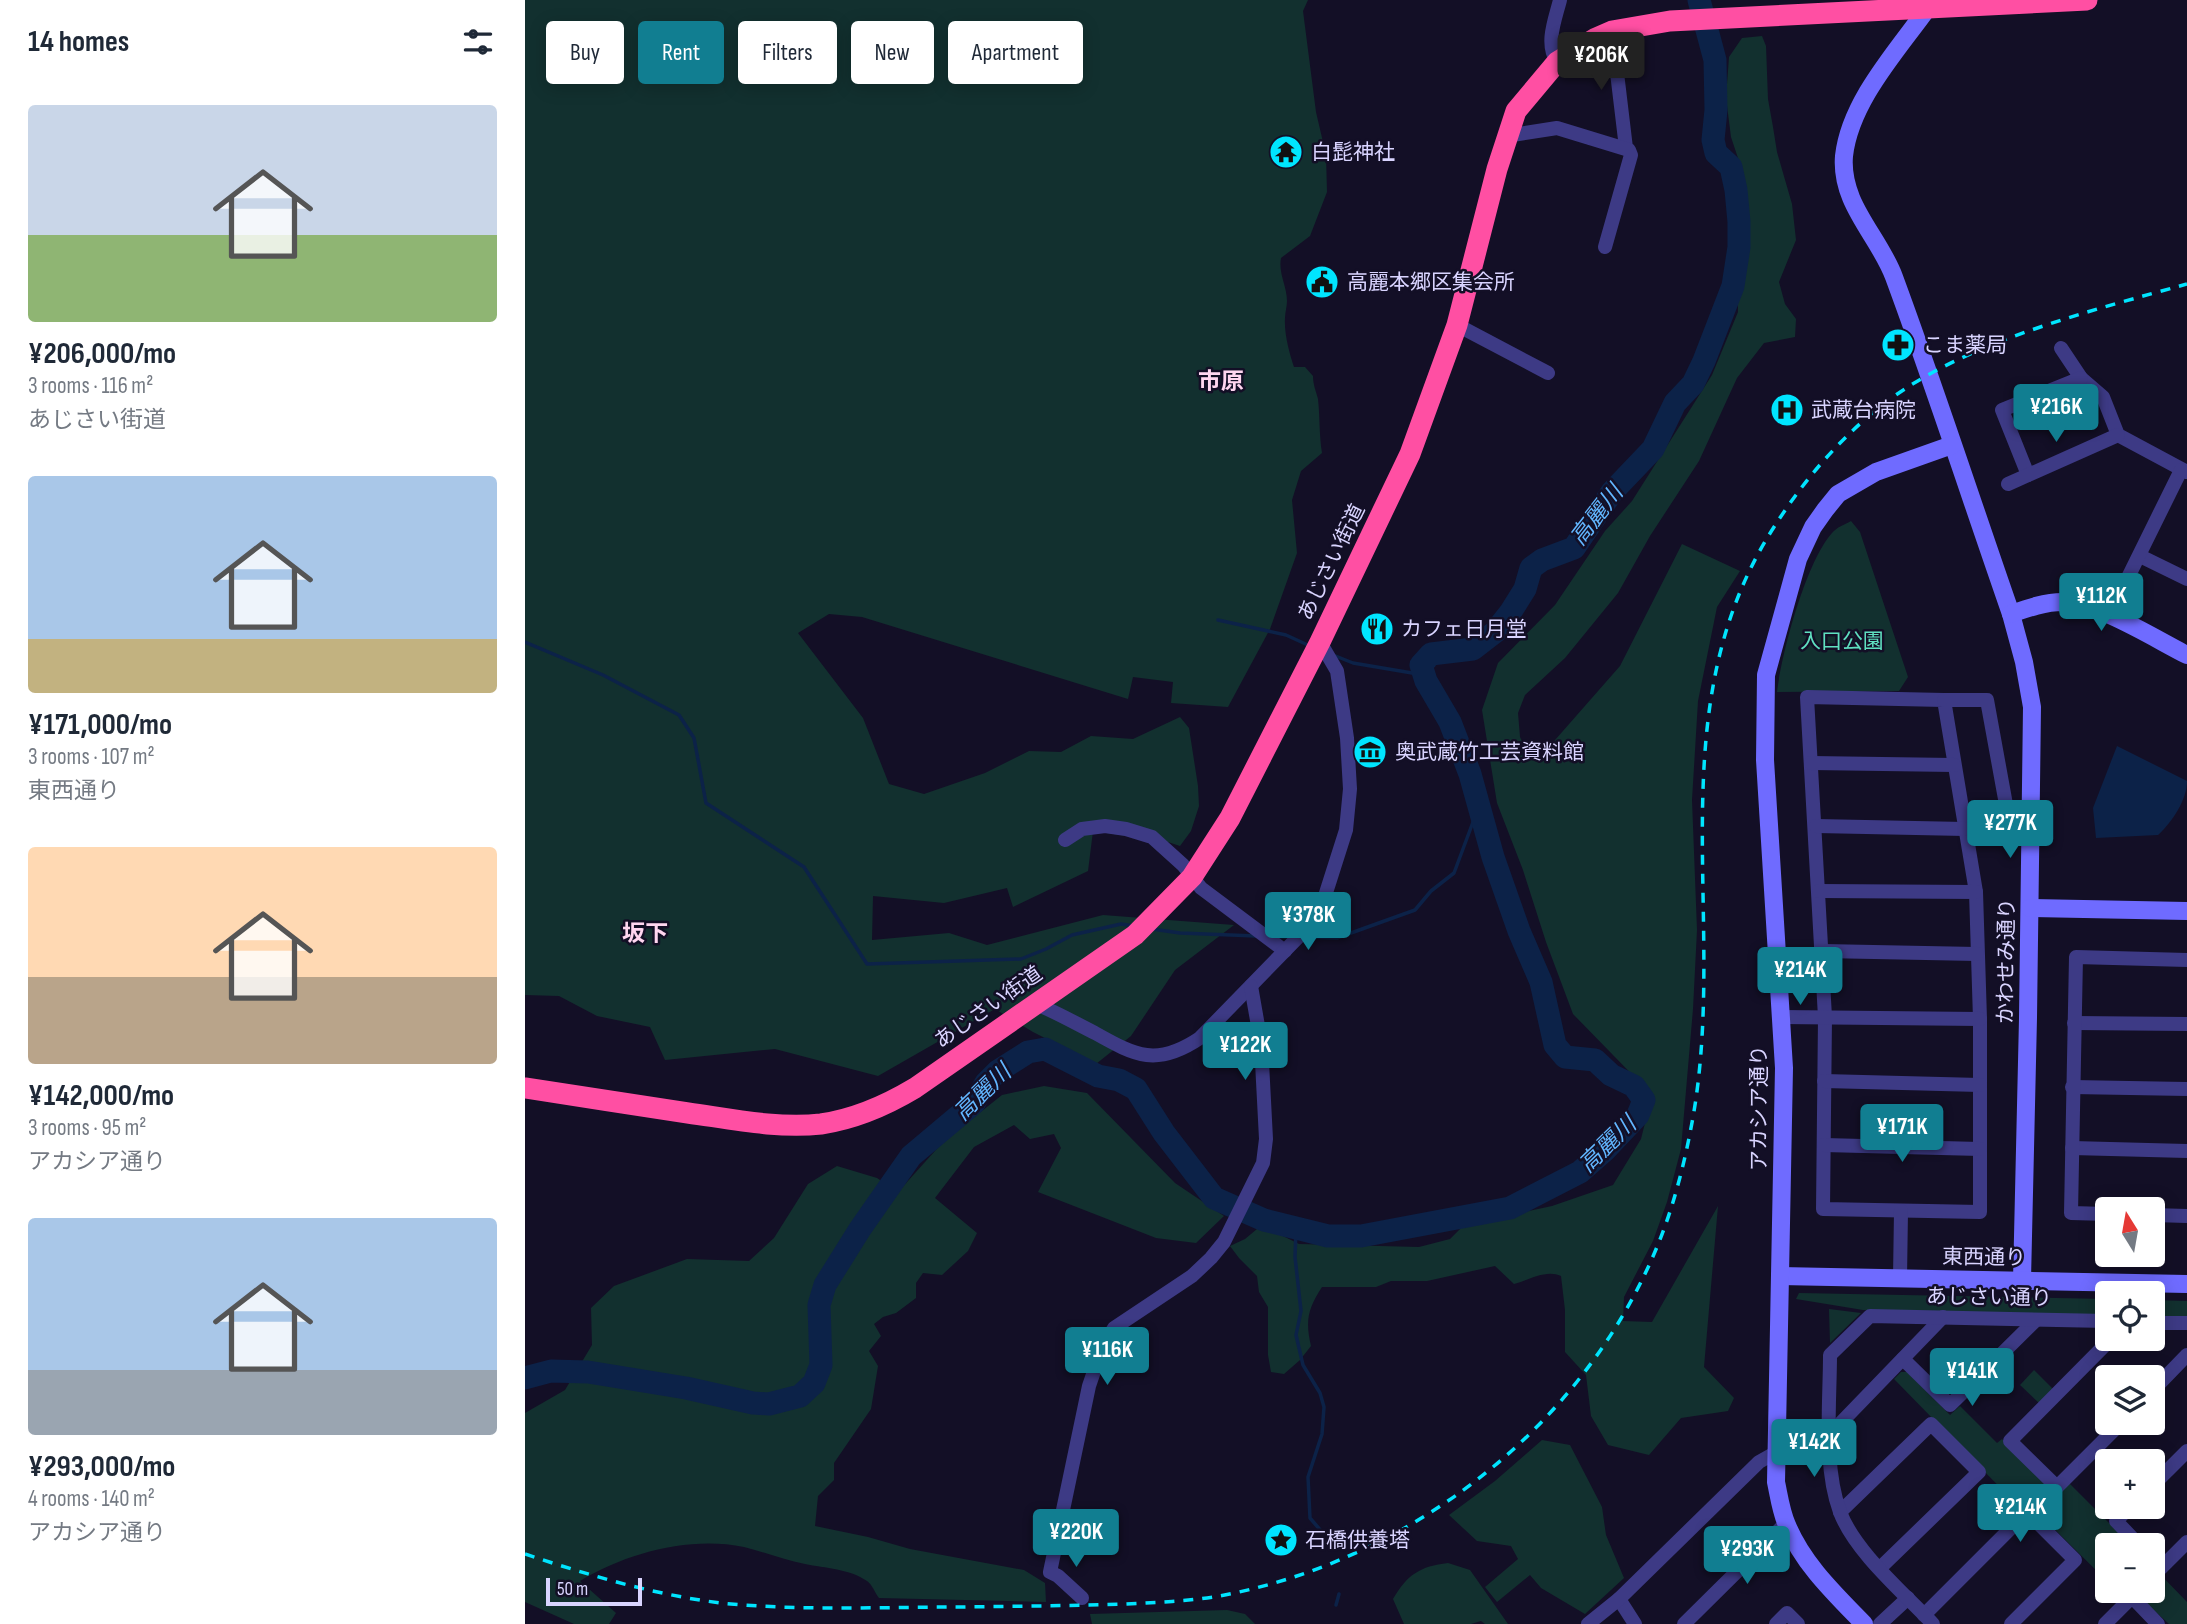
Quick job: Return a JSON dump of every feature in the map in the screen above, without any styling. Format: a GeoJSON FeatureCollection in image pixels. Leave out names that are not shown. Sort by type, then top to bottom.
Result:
{"type":"FeatureCollection","features":[{"type":"Feature","properties":{"kind":"highway","name":"あじさい街道"},"geometry":{"type":"LineString","coordinates":[[525,1088],[729,1119],[793,1125],[820,1124],[855,1117],[891,1102],[915,1088],[1135,935],[1192,877],[1230,818],[1410,454],[1457,325],[1506,136],[1516,111],[1557,62],[1612,31],[1670,21],[2087,0]]}},
{"type":"Feature","properties":{"kind":"street"},"geometry":{"type":"LineString","coordinates":[[1557,62],[1552,55],[1551,40],[1560,0]]}},
{"type":"Feature","properties":{"kind":"street","name":"かわせみ通り"},"geometry":{"type":"LineString","coordinates":[[1927,9],[1864,97],[1848,136],[1844,169],[1855,209],[1892,273],[2011,614],[2024,662],[2032,707],[2022,1280]]}},
{"type":"Feature","properties":{"kind":"street"},"geometry":{"type":"LineString","coordinates":[[1605,247],[1631,155],[1626,149],[1612,31]]}},
{"type":"Feature","properties":{"kind":"street"},"geometry":{"type":"LineString","coordinates":[[1506,136],[1557,128],[1626,149]]}},
{"type":"Feature","properties":{"kind":"street"},"geometry":{"type":"LineString","coordinates":[[1457,325],[1548,373]]}},
{"type":"Feature","properties":{"kind":"street"},"geometry":{"type":"LineString","coordinates":[[2061,348],[2081,378],[2103,397],[2118,435],[2184,471],[2109,616]]}},
{"type":"Feature","properties":{"kind":"street"},"geometry":{"type":"LineString","coordinates":[[2028,475],[2002,410],[2081,378]]}},
{"type":"Feature","properties":{"kind":"street"},"geometry":{"type":"LineString","coordinates":[[2008,484],[2118,435]]}},
{"type":"Feature","properties":{"kind":"street","name":"アカシア通り"},"geometry":{"type":"LineString","coordinates":[[1864,1624],[1821,1579],[1798,1546],[1786,1523],[1776,1482],[1784,1068],[1765,760],[1764,697],[1772,646],[1794,572],[1813,527],[1839,494],[1876,472],[1952,445]]}},
{"type":"Feature","properties":{"kind":"street"},"geometry":{"type":"LineString","coordinates":[[2140,556],[2187,579]]}},
{"type":"Feature","properties":{"kind":"street"},"geometry":{"type":"LineString","coordinates":[[2011,614],[2037,605],[2064,602],[2077,604],[2109,616],[2187,655]]}},
{"type":"Feature","properties":{"kind":"street"},"geometry":{"type":"LineString","coordinates":[[1036,1004],[1123,1050],[1145,1056],[1170,1054],[1185,1049],[1200,1038],[1305,930],[1325,896],[1346,830],[1350,789],[1347,738],[1337,671],[1317,646]]}},
{"type":"Feature","properties":{"kind":"street"},"geometry":{"type":"LineString","coordinates":[[1944,700],[1976,892],[1980,1019],[1980,1212],[1823,1209],[1825,1017],[1807,697],[1987,700],[2009,821],[2019,827],[2029,826]]}},
{"type":"Feature","properties":{"kind":"street"},"geometry":{"type":"LineString","coordinates":[[1811,763],[1954,765]]}},
{"type":"Feature","properties":{"kind":"street"},"geometry":{"type":"LineString","coordinates":[[1065,840],[1082,829],[1105,826],[1152,837],[1168,849],[1201,888],[1285,951]]}},
{"type":"Feature","properties":{"kind":"street"},"geometry":{"type":"LineString","coordinates":[[1816,826],[1965,829]]}},
{"type":"Feature","properties":{"kind":"street"},"geometry":{"type":"LineString","coordinates":[[1819,891],[1976,892]]}},
{"type":"Feature","properties":{"kind":"street"},"geometry":{"type":"LineString","coordinates":[[2030,908],[2187,911]]}},
{"type":"Feature","properties":{"kind":"street"},"geometry":{"type":"LineString","coordinates":[[1822,951],[1977,954]]}},
{"type":"Feature","properties":{"kind":"street"},"geometry":{"type":"LineString","coordinates":[[2095,1214],[2071,1213],[2076,957],[2187,960]]}},
{"type":"Feature","properties":{"kind":"street"},"geometry":{"type":"LineString","coordinates":[[1082,1598],[1058,1576],[1050,1573],[1089,1386],[1102,1348],[1114,1328],[1192,1276],[1211,1258],[1224,1242],[1263,1163],[1266,1139],[1261,1044],[1251,986]]}},
{"type":"Feature","properties":{"kind":"street"},"geometry":{"type":"LineString","coordinates":[[1781,1017],[1980,1019]]}},
{"type":"Feature","properties":{"kind":"street"},"geometry":{"type":"LineString","coordinates":[[2074,1023],[2187,1024]]}},
{"type":"Feature","properties":{"kind":"street"},"geometry":{"type":"LineString","coordinates":[[1824,1081],[1980,1085]]}},
{"type":"Feature","properties":{"kind":"street"},"geometry":{"type":"LineString","coordinates":[[2073,1087],[2187,1089]]}},
{"type":"Feature","properties":{"kind":"street"},"geometry":{"type":"LineString","coordinates":[[1824,1145],[1980,1149]]}},
{"type":"Feature","properties":{"kind":"street"},"geometry":{"type":"LineString","coordinates":[[2072,1148],[2187,1151]]}},
{"type":"Feature","properties":{"kind":"street"},"geometry":{"type":"LineString","coordinates":[[1901,1211],[1901,1278]]}},
{"type":"Feature","properties":{"kind":"street"},"geometry":{"type":"LineString","coordinates":[[2165,1215],[2187,1216]]}},
{"type":"Feature","properties":{"kind":"street","name":"東西通り"},"geometry":{"type":"LineString","coordinates":[[1780,1276],[2187,1284]]}},
{"type":"Feature","properties":{"kind":"street","name":"あじさい通り"},"geometry":{"type":"LineString","coordinates":[[1830,1434],[1830,1355],[1870,1315],[2095,1321]]}},
{"type":"Feature","properties":{"kind":"street"},"geometry":{"type":"LineString","coordinates":[[1943,1317],[1830,1434],[1831,1475],[1840,1512],[1858,1543],[1929,1619],[2027,1512],[2075,1560],[2011,1624]]}},
{"type":"Feature","properties":{"kind":"street"},"geometry":{"type":"LineString","coordinates":[[1903,1359],[1950,1405],[2036,1320]]}},
{"type":"Feature","properties":{"kind":"street"},"geometry":{"type":"LineString","coordinates":[[2165,1323],[2187,1324]]}},
{"type":"Feature","properties":{"kind":"street"},"geometry":{"type":"LineString","coordinates":[[2099,1351],[2010,1441],[2057,1487],[2108,1435]]}},
{"type":"Feature","properties":{"kind":"street"},"geometry":{"type":"LineString","coordinates":[[2165,1378],[2187,1356]]}},
{"type":"Feature","properties":{"kind":"street"},"geometry":{"type":"LineString","coordinates":[[1840,1512],[1931,1424],[1979,1472],[1880,1568]]}},
{"type":"Feature","properties":{"kind":"street"},"geometry":{"type":"LineString","coordinates":[[2165,1473],[2187,1451]]}},
{"type":"Feature","properties":{"kind":"street"},"geometry":{"type":"LineString","coordinates":[[1588,1624],[1619,1599],[1759,1462],[1775,1453]]}},
{"type":"Feature","properties":{"kind":"street"},"geometry":{"type":"LineString","coordinates":[[2118,1519],[2116,1521],[2128,1533]]}},
{"type":"Feature","properties":{"kind":"street"},"geometry":{"type":"LineString","coordinates":[[1684,1624],[1786,1523]]}},
{"type":"Feature","properties":{"kind":"street"},"geometry":{"type":"LineString","coordinates":[[2165,1564],[2187,1542]]}},
{"type":"Feature","properties":{"kind":"street"},"geometry":{"type":"LineString","coordinates":[[2105,1624],[2132,1597],[2158,1624]]}},
{"type":"Feature","properties":{"kind":"street"},"geometry":{"type":"LineString","coordinates":[[1880,1624],[1908,1598]]}},
{"type":"Feature","properties":{"kind":"street"},"geometry":{"type":"LineString","coordinates":[[1619,1599],[1635,1624]]}},
{"type":"Feature","properties":{"kind":"street"},"geometry":{"type":"LineString","coordinates":[[1776,1624],[1787,1613],[1798,1624]]}},
{"type":"Feature","properties":{"kind":"green space"},"geometry":{"type":"Polygon","coordinates":[[[525,0],[1308,0],[1303,11],[1316,112],[1326,155],[1327,192],[1310,236],[1281,258],[1280,264],[1287,295],[1287,342],[1294,367],[1305,367],[1313,376],[1318,399],[1322,453],[1301,471],[1292,500],[1297,553],[1270,629],[1228,707],[1171,703],[1173,682],[1133,677],[1128,699],[862,617],[829,614],[798,633],[863,718],[889,784],[924,794],[985,773],[1029,751],[1061,752],[1091,736],[1133,739],[1180,717],[1189,728],[1199,806],[1191,831],[1180,846],[1093,831],[1088,871],[1013,907],[1007,888],[944,903],[873,896],[872,940],[949,933],[987,945],[1103,915],[1234,925],[1175,970],[1131,1036],[1096,1064],[995,1009],[878,1076],[775,1049],[665,1060],[650,1027],[597,1016],[559,996],[525,995],[525,0]]]}},
{"type":"Feature","properties":{"kind":"green space"},"geometry":{"type":"Polygon","coordinates":[[[1762,36],[1766,46],[1768,99],[1777,152],[1792,204],[1796,240],[1779,282],[1785,304],[1796,319],[1795,337],[1764,343],[1737,378],[1699,461],[1650,536],[1618,593],[1565,658],[1525,695],[1518,713],[1520,737],[1528,754],[1541,756],[1620,666],[1682,544],[1740,571],[1717,607],[1698,701],[1692,800],[1697,930],[1681,1149],[1653,1241],[1624,1297],[1623,1321],[1652,1322],[1718,1206],[1704,1367],[1734,1398],[1728,1411],[1681,1418],[1649,1455],[1608,1445],[1591,1416],[1586,1375],[1565,1352],[1565,1310],[1561,1276],[1543,1274],[1514,1284],[1495,1266],[1427,1281],[1391,1281],[1376,1287],[1322,1287],[1309,1315],[1311,1346],[1284,1374],[1271,1372],[1268,1355],[1268,1307],[1259,1292],[1257,1276],[1230,1246],[1265,1227],[1299,1244],[1419,1247],[1450,1239],[1464,1225],[1552,1206],[1613,1185],[1641,1139],[1652,1095],[1573,1014],[1497,803],[1482,710],[1498,663],[1555,605],[1605,531],[1632,501],[1712,375],[1738,312],[1738,277],[1748,232],[1749,214],[1744,176],[1731,137],[1726,98],[1729,57],[1742,38],[1762,36]]]}},
{"type":"Feature","properties":{"kind":"green space","name":"入口公園"},"geometry":{"type":"Polygon","coordinates":[[[1851,521],[1860,532],[1908,677],[1899,691],[1777,692],[1790,632],[1813,564],[1832,533],[1851,521]]]}},
{"type":"Feature","properties":{"kind":"green space"},"geometry":{"type":"Polygon","coordinates":[[[1044,1086],[1087,1093],[1175,1183],[1224,1216],[1196,1243],[1156,1238],[1038,1192],[1061,1148],[1054,1134],[1030,1139],[1014,1125],[974,1147],[935,1198],[977,1233],[968,1251],[942,1275],[923,1273],[916,1283],[916,1298],[896,1313],[883,1317],[874,1324],[881,1336],[869,1351],[878,1366],[871,1409],[834,1463],[834,1480],[818,1496],[815,1526],[910,1549],[1024,1570],[1045,1583],[1046,1602],[879,1598],[869,1582],[845,1571],[797,1562],[744,1547],[702,1544],[659,1549],[638,1555],[580,1581],[616,1613],[609,1624],[574,1624],[525,1602],[525,1413],[565,1390],[592,1345],[591,1308],[614,1286],[687,1259],[749,1261],[774,1238],[808,1184],[837,1166],[877,1178],[898,1192],[943,1142],[1002,1095],[1044,1086]]]}},
{"type":"Feature","properties":{"kind":"green space"},"geometry":{"type":"Polygon","coordinates":[[[1799,1293],[2095,1299],[2095,1316],[1863,1310],[1796,1299],[1799,1293]]]}},
{"type":"Feature","properties":{"kind":"green space"},"geometry":{"type":"Polygon","coordinates":[[[2165,1300],[2187,1301],[2187,1318],[2165,1317],[2165,1300]]]}},
{"type":"Feature","properties":{"kind":"green space"},"geometry":{"type":"Polygon","coordinates":[[[1829,1309],[1861,1313],[1830,1343],[1829,1309]]]}},
{"type":"Feature","properties":{"kind":"green space"},"geometry":{"type":"Polygon","coordinates":[[[2034,1370],[2054,1390],[2040,1404],[2020,1385],[2034,1370]]]}},
{"type":"Feature","properties":{"kind":"green space"},"geometry":{"type":"Polygon","coordinates":[[[1901,1372],[1907,1372],[1950,1415],[1960,1406],[1997,1443],[2002,1439],[2056,1495],[2069,1483],[2095,1509],[2095,1519],[2105,1519],[2119,1533],[2095,1533],[2095,1569],[2029,1504],[2022,1510],[1894,1379],[1901,1372]]]}},
{"type":"Feature","properties":{"kind":"green space"},"geometry":{"type":"Polygon","coordinates":[[[1542,1440],[1570,1445],[1602,1507],[1606,1535],[1624,1578],[1585,1614],[1541,1588],[1530,1575],[1497,1602],[1485,1587],[1518,1559],[1511,1546],[1477,1541],[1449,1515],[1495,1481],[1542,1440]]]}},
{"type":"Feature","properties":{"kind":"green space"},"geometry":{"type":"Polygon","coordinates":[[[1448,1563],[1470,1570],[1508,1624],[1485,1624],[1481,1621],[1471,1624],[1404,1624],[1393,1599],[1398,1591],[1409,1578],[1422,1569],[1448,1563]]]}},
{"type":"Feature","properties":{"kind":"green space"},"geometry":{"type":"Polygon","coordinates":[[[2165,1579],[2187,1602],[2187,1624],[2169,1624],[2146,1603],[2165,1603],[2165,1579]]]}},
{"type":"Feature","properties":{"kind":"green space"},"geometry":{"type":"Polygon","coordinates":[[[1227,1610],[1245,1614],[1255,1624],[1092,1624],[1090,1614],[1227,1610]]]}},
{"type":"Feature","properties":{"kind":"water"},"geometry":{"type":"Polygon","coordinates":[[[2117,746],[2187,781],[2178,810],[2158,835],[2096,838],[2093,808],[2117,746]]]}},
{"type":"Feature","properties":{"kind":"waterway","name":"高麗川"},"geometry":{"type":"LineString","coordinates":[[525,1378],[551,1371],[588,1372],[686,1388],[753,1403],[769,1404],[800,1396],[814,1383],[821,1365],[819,1305],[825,1285],[860,1229],[911,1156],[974,1103],[986,1083],[998,1071],[1028,1052],[1045,1049],[1098,1076],[1119,1080],[1136,1089],[1164,1133],[1214,1198],[1264,1220],[1328,1236],[1361,1236],[1510,1208],[1580,1172],[1638,1115],[1644,1100],[1634,1086],[1611,1075],[1595,1060],[1565,1057],[1555,1045],[1541,982],[1519,931],[1493,857],[1470,774],[1450,722],[1426,681],[1421,665],[1431,654],[1473,649],[1495,632],[1510,613],[1525,589],[1531,568],[1542,560],[1574,548],[1612,492],[1653,449],[1675,403],[1693,384],[1704,361],[1733,286],[1739,247],[1739,222],[1731,167],[1716,153],[1713,140],[1716,110],[1715,60],[1699,0]]}},
{"type":"Feature","properties":{"kind":"waterway"},"geometry":{"type":"LineString","coordinates":[[1218,620],[1286,635],[1310,646]]}},
{"type":"Feature","properties":{"kind":"waterway"},"geometry":{"type":"LineString","coordinates":[[525,642],[603,675],[679,715],[694,738],[706,803],[804,867],[867,964],[1021,959],[1072,935],[1121,924],[1134,926]]}},
{"type":"Feature","properties":{"kind":"waterway"},"geometry":{"type":"LineString","coordinates":[[1333,655],[1353,663],[1424,675]]}},
{"type":"Feature","properties":{"kind":"waterway"},"geometry":{"type":"LineString","coordinates":[[1306,937],[1337,938],[1415,910],[1431,891],[1454,873],[1479,806]]}},
{"type":"Feature","properties":{"kind":"waterway"},"geometry":{"type":"LineString","coordinates":[[1152,929],[1180,933],[1256,936]]}},
{"type":"Feature","properties":{"kind":"waterway"},"geometry":{"type":"LineString","coordinates":[[1274,937],[1291,937]]}},
{"type":"Feature","properties":{"kind":"waterway"},"geometry":{"type":"LineString","coordinates":[[1296,1230],[1295,1257],[1301,1311],[1296,1335],[1303,1365],[1320,1393],[1324,1407],[1322,1434],[1308,1477],[1310,1518],[1322,1532]]}},
{"type":"Feature","properties":{"kind":"waterway"},"geometry":{"type":"LineString","coordinates":[[1336,1605],[1339,1594]]}},
{"type":"Feature","properties":{"kind":"railway"},"geometry":{"type":"LineString","coordinates":[[525,1554],[647,1590],[721,1603],[811,1608],[1105,1605],[1183,1601],[1239,1592],[1307,1572],[1373,1545],[1434,1510],[1492,1468],[1544,1420],[1589,1366],[1628,1306],[1659,1242],[1673,1202],[1690,1133],[1701,1056],[1705,747],[1716,672],[1737,599],[1774,527],[1813,473],[1843,440],[1876,410],[1925,377],[1959,359],[2035,329],[2187,284]]}},
{"type":"Feature","properties":{"kind":"place","name":"白髭神社"},"geometry":{"type":"Point","coordinates":[1286,152]}},
{"type":"Feature","properties":{"kind":"place","name":"高麗本郷区集会所"},"geometry":{"type":"Point","coordinates":[1322,282]}},
{"type":"Feature","properties":{"kind":"place","name":"こま薬局"},"geometry":{"type":"Point","coordinates":[1898,345]}},
{"type":"Feature","properties":{"kind":"place","name":"武蔵台病院"},"geometry":{"type":"Point","coordinates":[1787,410]}},
{"type":"Feature","properties":{"kind":"place","name":"カフェ日月堂"},"geometry":{"type":"Point","coordinates":[1377,629]}},
{"type":"Feature","properties":{"kind":"place","name":"奥武蔵竹工芸資料館"},"geometry":{"type":"Point","coordinates":[1370,752]}},
{"type":"Feature","properties":{"kind":"place","name":"石橋供養塔"},"geometry":{"type":"Point","coordinates":[1281,1540]}},
{"type":"Feature","properties":{"kind":"district","name":"市原"},"geometry":{"type":"Point","coordinates":[1221,381]}},
{"type":"Feature","properties":{"kind":"district","name":"坂下"},"geometry":{"type":"Point","coordinates":[645,933]}}]}
